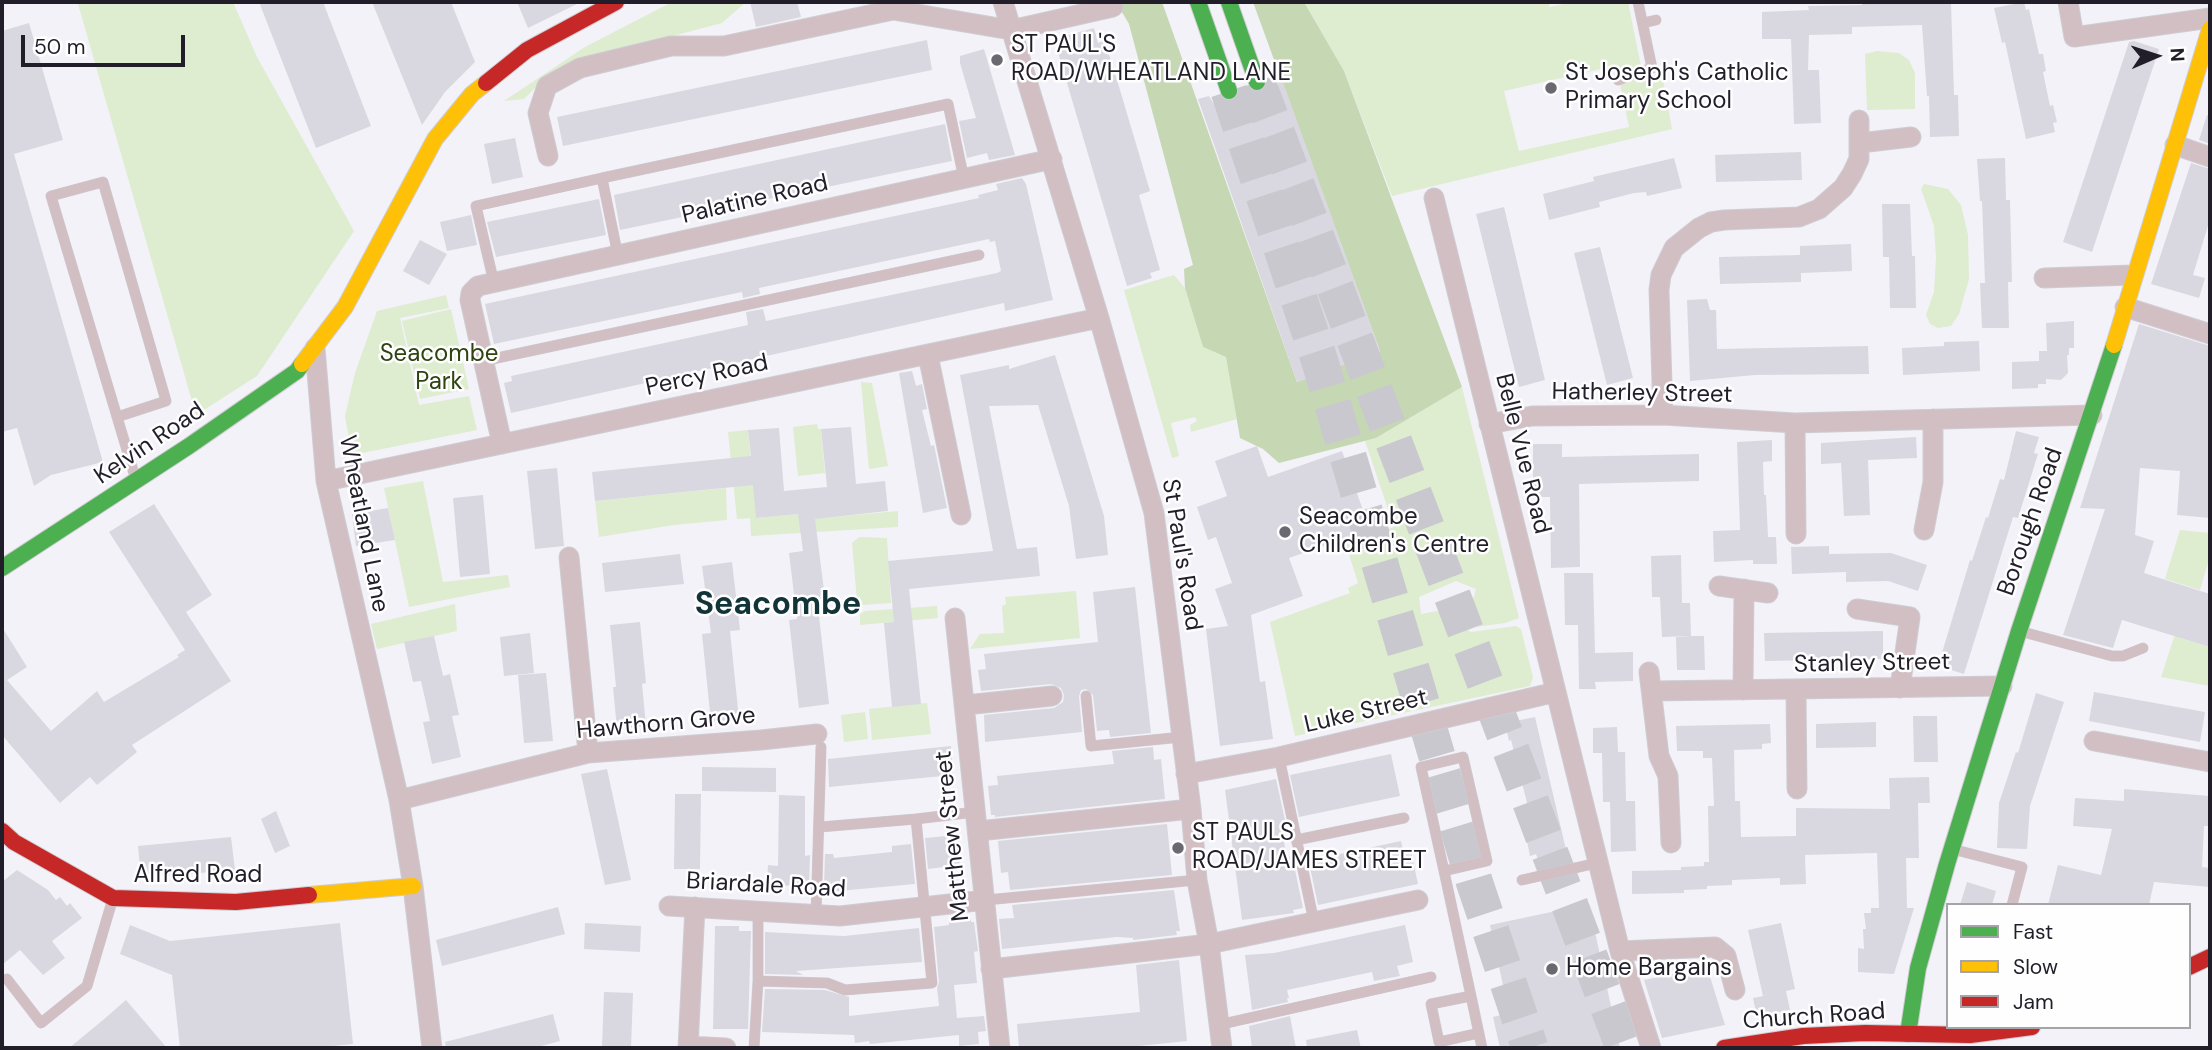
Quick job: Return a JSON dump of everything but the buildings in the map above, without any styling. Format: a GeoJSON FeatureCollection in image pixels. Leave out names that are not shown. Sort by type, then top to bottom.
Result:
{"type":"FeatureCollection","features":[{"type":"Feature","properties":{"kind":"main road"},"geometry":{"type":"LineString","coordinates":[[315,348],[345,307],[435,139],[472,94],[527,50],[616,2]]}},
{"type":"Feature","properties":{"kind":"main road"},"geometry":{"type":"LineString","coordinates":[[1198,2],[1229,91]]}},
{"type":"Feature","properties":{"kind":"main road"},"geometry":{"type":"LineString","coordinates":[[1229,2],[1257,82]]}},
{"type":"Feature","properties":{"kind":"main road","name":"Borough Road"},"geometry":{"type":"LineString","coordinates":[[1906,1041],[1918,968],[1952,849],[2019,631],[2092,415],[2210,29]]}},
{"type":"Feature","properties":{"kind":"main road","name":"Kelvin Road"},"geometry":{"type":"LineString","coordinates":[[2,568],[297,371],[315,348]]}},
{"type":"Feature","properties":{"kind":"main road","name":"Alfred Road"},"geometry":{"type":"LineString","coordinates":[[2,831],[14,842],[113,898],[236,902],[413,886]]}},
{"type":"Feature","properties":{"kind":"main road"},"geometry":{"type":"LineString","coordinates":[[2191,966],[2210,957]]}},
{"type":"Feature","properties":{"kind":"main road","name":"Church Road"},"geometry":{"type":"LineString","coordinates":[[1724,1048],[1803,1036],[1906,1041],[2016,1029]]}},
{"type":"Feature","properties":{"kind":"street","name":"St Paul's Road"},"geometry":{"type":"LineString","coordinates":[[1003,2],[1099,318],[1154,513],[1191,809],[1197,880],[1209,944],[1222,1048]]}},
{"type":"Feature","properties":{"kind":"street"},"geometry":{"type":"LineString","coordinates":[[2068,2],[2074,37],[2210,18]]}},
{"type":"Feature","properties":{"kind":"street"},"geometry":{"type":"LineString","coordinates":[[548,156],[538,113],[547,86],[580,68],[671,46],[723,46],[893,10],[1011,30],[1113,7]]}},
{"type":"Feature","properties":{"kind":"street"},"geometry":{"type":"LineString","coordinates":[[1662,415],[1659,290],[1663,268],[1674,248],[1711,222],[1799,217],[1819,209],[1843,188],[1859,159],[1859,120]]}},
{"type":"Feature","properties":{"kind":"street"},"geometry":{"type":"LineString","coordinates":[[1860,143],[1911,137]]}},
{"type":"Feature","properties":{"kind":"street"},"geometry":{"type":"LineString","coordinates":[[2175,145],[2210,157]]}},
{"type":"Feature","properties":{"kind":"street","name":"Palatine Road"},"geometry":{"type":"LineString","coordinates":[[483,361],[470,300],[471,293],[478,286],[1052,159]]}},
{"type":"Feature","properties":{"kind":"street","name":"Belle Vue Road"},"geometry":{"type":"LineString","coordinates":[[1434,198],[1597,863]]}},
{"type":"Feature","properties":{"kind":"street"},"geometry":{"type":"LineString","coordinates":[[2044,278],[2133,275]]}},
{"type":"Feature","properties":{"kind":"street"},"geometry":{"type":"LineString","coordinates":[[2125,307],[2210,334]]}},
{"type":"Feature","properties":{"kind":"street","name":"Percy Road"},"geometry":{"type":"LineString","coordinates":[[326,481],[1099,318]]}},
{"type":"Feature","properties":{"kind":"street","name":"Wheatland Lane"},"geometry":{"type":"LineString","coordinates":[[315,348],[326,481],[399,800],[413,886],[432,1048]]}},
{"type":"Feature","properties":{"kind":"street"},"geometry":{"type":"LineString","coordinates":[[928,355],[961,515]]}},
{"type":"Feature","properties":{"kind":"street"},"geometry":{"type":"LineString","coordinates":[[483,361],[502,444]]}},
{"type":"Feature","properties":{"kind":"street","name":"Hatherley Street"},"geometry":{"type":"LineString","coordinates":[[1489,424],[1532,416],[1662,415],[1795,423],[2092,415]]}},
{"type":"Feature","properties":{"kind":"street"},"geometry":{"type":"LineString","coordinates":[[1924,530],[1933,482],[1933,419]]}},
{"type":"Feature","properties":{"kind":"street"},"geometry":{"type":"LineString","coordinates":[[1795,423],[1796,534]]}},
{"type":"Feature","properties":{"kind":"street"},"geometry":{"type":"LineString","coordinates":[[569,558],[589,753]]}},
{"type":"Feature","properties":{"kind":"street"},"geometry":{"type":"LineString","coordinates":[[1719,586],[1768,593]]}},
{"type":"Feature","properties":{"kind":"street"},"geometry":{"type":"LineString","coordinates":[[1743,690],[1744,589]]}},
{"type":"Feature","properties":{"kind":"street"},"geometry":{"type":"LineString","coordinates":[[1857,609],[1910,617],[1900,688]]}},
{"type":"Feature","properties":{"kind":"street","name":"Matthew Street"},"geometry":{"type":"LineString","coordinates":[[955,618],[1000,1048]]}},
{"type":"Feature","properties":{"kind":"street","name":"Stanley Street"},"geometry":{"type":"LineString","coordinates":[[1671,843],[1668,776],[1659,756],[1651,681],[1743,690],[2002,686]]}},
{"type":"Feature","properties":{"kind":"street"},"geometry":{"type":"LineString","coordinates":[[1796,689],[1797,789]]}},
{"type":"Feature","properties":{"kind":"street","name":"Luke Street"},"geometry":{"type":"LineString","coordinates":[[1186,774],[1279,757],[1556,692]]}},
{"type":"Feature","properties":{"kind":"street"},"geometry":{"type":"LineString","coordinates":[[965,705],[1052,696]]}},
{"type":"Feature","properties":{"kind":"street","name":"Hawthorn Grove"},"geometry":{"type":"LineString","coordinates":[[399,800],[589,753],[761,740],[819,740]]}},
{"type":"Feature","properties":{"kind":"street"},"geometry":{"type":"LineString","coordinates":[[2094,741],[2210,762]]}},
{"type":"Feature","properties":{"kind":"street"},"geometry":{"type":"LineString","coordinates":[[977,821],[1191,809]]}},
{"type":"Feature","properties":{"kind":"street"},"geometry":{"type":"LineString","coordinates":[[1597,863],[1620,951],[1651,1048]]}},
{"type":"Feature","properties":{"kind":"street","name":"Briardale Road"},"geometry":{"type":"LineString","coordinates":[[669,905],[758,913],[841,916],[986,900]]}},
{"type":"Feature","properties":{"kind":"street"},"geometry":{"type":"LineString","coordinates":[[991,969],[1209,944],[1418,900]]}},
{"type":"Feature","properties":{"kind":"street"},"geometry":{"type":"LineString","coordinates":[[695,906],[688,1047],[726,1048]]}},
{"type":"Feature","properties":{"kind":"street"},"geometry":{"type":"LineString","coordinates":[[1620,951],[1715,947],[1726,956],[1735,990]]}},
{"type":"Feature","properties":{"kind":"lane"},"geometry":{"type":"LineString","coordinates":[[1618,79],[1652,68],[1638,2]]}},
{"type":"Feature","properties":{"kind":"lane"},"geometry":{"type":"LineString","coordinates":[[1643,23],[1656,20]]}},
{"type":"Feature","properties":{"kind":"lane"},"geometry":{"type":"LineString","coordinates":[[494,283],[476,206],[602,178],[948,104],[964,179]]}},
{"type":"Feature","properties":{"kind":"lane"},"geometry":{"type":"LineString","coordinates":[[602,178],[618,256]]}},
{"type":"Feature","properties":{"kind":"lane"},"geometry":{"type":"LineString","coordinates":[[117,417],[166,401],[103,181],[51,196],[136,481]]}},
{"type":"Feature","properties":{"kind":"lane"},"geometry":{"type":"LineString","coordinates":[[483,361],[979,255]]}},
{"type":"Feature","properties":{"kind":"lane"},"geometry":{"type":"LineString","coordinates":[[2019,631],[2112,656],[2123,656],[2143,648]]}},
{"type":"Feature","properties":{"kind":"lane"},"geometry":{"type":"LineString","coordinates":[[1086,696],[1091,746],[1182,737]]}},
{"type":"Feature","properties":{"kind":"lane"},"geometry":{"type":"LineString","coordinates":[[816,915],[820,828],[819,740]]}},
{"type":"Feature","properties":{"kind":"lane"},"geometry":{"type":"LineString","coordinates":[[1279,757],[1314,922]]}},
{"type":"Feature","properties":{"kind":"lane"},"geometry":{"type":"LineString","coordinates":[[1444,871],[1487,861],[1464,757],[1421,766],[1482,1048]]}},
{"type":"Feature","properties":{"kind":"lane"},"geometry":{"type":"LineString","coordinates":[[1296,840],[1404,818]]}},
{"type":"Feature","properties":{"kind":"lane"},"geometry":{"type":"LineString","coordinates":[[758,981],[827,983],[845,990],[932,983],[916,819]]}},
{"type":"Feature","properties":{"kind":"lane"},"geometry":{"type":"LineString","coordinates":[[820,828],[916,819],[977,821]]}},
{"type":"Feature","properties":{"kind":"lane"},"geometry":{"type":"LineString","coordinates":[[1952,849],[2022,867],[2013,903]]}},
{"type":"Feature","properties":{"kind":"lane"},"geometry":{"type":"LineString","coordinates":[[1522,880],[1597,863]]}},
{"type":"Feature","properties":{"kind":"lane"},"geometry":{"type":"LineString","coordinates":[[986,900],[1197,880]]}},
{"type":"Feature","properties":{"kind":"lane"},"geometry":{"type":"LineString","coordinates":[[7,979],[41,1023],[87,986],[113,898]]}},
{"type":"Feature","properties":{"kind":"lane"},"geometry":{"type":"LineString","coordinates":[[754,1048],[758,913]]}},
{"type":"Feature","properties":{"kind":"lane"},"geometry":{"type":"LineString","coordinates":[[1218,1025],[1431,977]]}},
{"type":"Feature","properties":{"kind":"lane"},"geometry":{"type":"LineString","coordinates":[[1471,996],[1431,1004],[1439,1042],[1479,1033]]}},
{"type":"Feature","properties":{"kind":"green space"},"geometry":{"type":"Polygon","coordinates":[[[233,2],[257,57],[354,231],[257,376],[196,415],[78,4],[233,2]]]}},
{"type":"Feature","properties":{"kind":"green space"},"geometry":{"type":"Polygon","coordinates":[[[672,2],[746,2],[722,23],[585,59],[543,80],[524,99],[504,101],[585,47],[672,2]]]}},
{"type":"Feature","properties":{"kind":"green space"},"geometry":{"type":"Polygon","coordinates":[[[1116,2],[1162,2],[1297,382],[1380,351],[1253,2],[1304,2],[1344,71],[1462,387],[1376,438],[1279,463],[1263,449],[1240,438],[1226,357],[1203,347],[1185,288],[1184,269],[1193,265],[1129,24],[1116,2]]]}},
{"type":"Feature","properties":{"kind":"green space","name":"St Joseph's Catholic Primary School"},"geometry":{"type":"Polygon","coordinates":[[[1304,2],[1548,2],[1550,7],[1573,2],[1628,2],[1642,71],[1617,76],[1614,66],[1504,91],[1519,151],[1629,127],[1620,84],[1662,73],[1672,129],[1392,196],[1344,71],[1304,2]]]}},
{"type":"Feature","properties":{"kind":"green space"},"geometry":{"type":"Polygon","coordinates":[[[1877,51],[1899,53],[1909,60],[1915,73],[1915,109],[1867,110],[1865,54],[1877,51]]]}},
{"type":"Feature","properties":{"kind":"green space"},"geometry":{"type":"Polygon","coordinates":[[[1924,184],[1948,189],[1961,205],[1968,235],[1969,279],[1959,314],[1951,326],[1938,328],[1930,324],[1926,315],[1934,292],[1936,258],[1934,226],[1921,189],[1924,184]]]}},
{"type":"Feature","properties":{"kind":"green space"},"geometry":{"type":"Polygon","coordinates":[[[1174,275],[1185,288],[1203,347],[1226,357],[1237,419],[1191,432],[1190,425],[1197,421],[1195,417],[1171,423],[1179,456],[1172,458],[1124,290],[1174,275]]]}},
{"type":"Feature","properties":{"kind":"green space"},"geometry":{"type":"Polygon","coordinates":[[[446,295],[449,308],[400,318],[419,405],[469,396],[477,430],[352,455],[345,416],[355,373],[377,311],[446,295]]]}},
{"type":"Feature","properties":{"kind":"green space","name":"Seacombe Park"},"geometry":{"type":"Polygon","coordinates":[[[451,309],[469,389],[420,399],[402,321],[451,309]]]}},
{"type":"Feature","properties":{"kind":"green space"},"geometry":{"type":"Polygon","coordinates":[[[861,382],[872,383],[888,466],[869,469],[861,382]]]}},
{"type":"Feature","properties":{"kind":"green space"},"geometry":{"type":"Polygon","coordinates":[[[1462,387],[1519,618],[1476,627],[1467,621],[1476,589],[1456,581],[1419,597],[1421,614],[1437,611],[1471,632],[1516,626],[1521,629],[1533,677],[1530,686],[1295,736],[1270,622],[1350,593],[1348,588],[1358,583],[1346,545],[1394,527],[1365,441],[1376,438],[1462,387]]]}},
{"type":"Feature","properties":{"kind":"green space"},"geometry":{"type":"Polygon","coordinates":[[[817,424],[818,429],[821,429],[825,473],[798,476],[793,427],[817,424]]]}},
{"type":"Feature","properties":{"kind":"green space"},"geometry":{"type":"Polygon","coordinates":[[[748,430],[757,518],[798,514],[800,520],[898,511],[898,527],[751,536],[750,518],[737,519],[728,432],[748,430]]]}},
{"type":"Feature","properties":{"kind":"green space"},"geometry":{"type":"Polygon","coordinates":[[[423,481],[443,582],[508,575],[510,587],[409,607],[384,488],[423,481]]]}},
{"type":"Feature","properties":{"kind":"green space"},"geometry":{"type":"Polygon","coordinates":[[[726,488],[727,520],[599,537],[595,501],[726,488]]]}},
{"type":"Feature","properties":{"kind":"green space"},"geometry":{"type":"Polygon","coordinates":[[[2180,530],[2210,533],[2210,556],[2200,590],[2165,579],[2180,530]]]}},
{"type":"Feature","properties":{"kind":"green space"},"geometry":{"type":"Polygon","coordinates":[[[859,537],[887,538],[891,603],[861,605],[857,600],[852,543],[859,537]]]}},
{"type":"Feature","properties":{"kind":"green space"},"geometry":{"type":"Polygon","coordinates":[[[1076,591],[1080,638],[970,649],[980,634],[1004,633],[1002,606],[1006,604],[1005,597],[1076,591]]]}},
{"type":"Feature","properties":{"kind":"green space"},"geometry":{"type":"Polygon","coordinates":[[[455,604],[457,631],[377,649],[371,624],[455,604]]]}},
{"type":"Feature","properties":{"kind":"green space"},"geometry":{"type":"Polygon","coordinates":[[[937,606],[938,618],[860,625],[860,614],[865,611],[937,606]]]}},
{"type":"Feature","properties":{"kind":"green space"},"geometry":{"type":"Polygon","coordinates":[[[2176,631],[2181,638],[2210,647],[2210,686],[2161,677],[2176,631]]]}},
{"type":"Feature","properties":{"kind":"green space"},"geometry":{"type":"Polygon","coordinates":[[[927,703],[931,734],[872,740],[869,709],[927,703]]]}},
{"type":"Feature","properties":{"kind":"green space"},"geometry":{"type":"Polygon","coordinates":[[[865,712],[868,739],[844,742],[841,715],[865,712]]]}},
{"type":"Feature","properties":{"kind":"tunnel"},"geometry":{"type":"LineString","coordinates":[[1257,82],[1624,1048]]}},
{"type":"Feature","properties":{"kind":"tunnel"},"geometry":{"type":"LineString","coordinates":[[1229,91],[1320,362],[1474,881],[1530,1048]]}},
{"type":"Feature","properties":{"kind":"traffic: fast"},"geometry":{"type":"LineString","coordinates":[[1198,2],[1229,91]]}},
{"type":"Feature","properties":{"kind":"traffic: fast"},"geometry":{"type":"LineString","coordinates":[[1229,2],[1257,82]]}},
{"type":"Feature","properties":{"kind":"traffic: fast"},"geometry":{"type":"LineString","coordinates":[[1908,1034],[1918,968],[1947,864],[2019,631],[2114,345]]}},
{"type":"Feature","properties":{"kind":"traffic: fast"},"geometry":{"type":"LineString","coordinates":[[2,568],[189,446],[297,371],[302,364]]}},
{"type":"Feature","properties":{"kind":"traffic: slow"},"geometry":{"type":"LineString","coordinates":[[2114,345],[2210,29]]}},
{"type":"Feature","properties":{"kind":"traffic: slow"},"geometry":{"type":"LineString","coordinates":[[302,364],[345,307],[435,139],[472,94],[486,83]]}},
{"type":"Feature","properties":{"kind":"traffic: slow"},"geometry":{"type":"LineString","coordinates":[[309,895],[413,886]]}},
{"type":"Feature","properties":{"kind":"traffic: jam"},"geometry":{"type":"LineString","coordinates":[[486,83],[527,50],[616,2]]}},
{"type":"Feature","properties":{"kind":"traffic: jam"},"geometry":{"type":"LineString","coordinates":[[2,831],[14,842],[113,898],[236,902],[309,895]]}},
{"type":"Feature","properties":{"kind":"traffic: jam"},"geometry":{"type":"LineString","coordinates":[[2191,966],[2210,957]]}},
{"type":"Feature","properties":{"kind":"traffic: jam"},"geometry":{"type":"LineString","coordinates":[[1724,1048],[1803,1036],[1865,1033],[1970,1035],[2016,1029]]}},
{"type":"Feature","properties":{"kind":"place","name":"ST PAUL'S ROAD/WHEATLAND LANE"},"geometry":{"type":"Point","coordinates":[997,60]}},
{"type":"Feature","properties":{"kind":"place","name":"St Joseph's Catholic Primary School"},"geometry":{"type":"Point","coordinates":[1551,88]}},
{"type":"Feature","properties":{"kind":"place","name":"Seacombe Children's Centre"},"geometry":{"type":"Point","coordinates":[1285,532]}},
{"type":"Feature","properties":{"kind":"place","name":"ST PAULS ROAD/JAMES STREET"},"geometry":{"type":"Point","coordinates":[1178,848]}},
{"type":"Feature","properties":{"kind":"place","name":"Home Bargains"},"geometry":{"type":"Point","coordinates":[1552,969]}},
{"type":"Feature","properties":{"kind":"district","name":"Seacombe"},"geometry":{"type":"Point","coordinates":[778,606]}}]}
